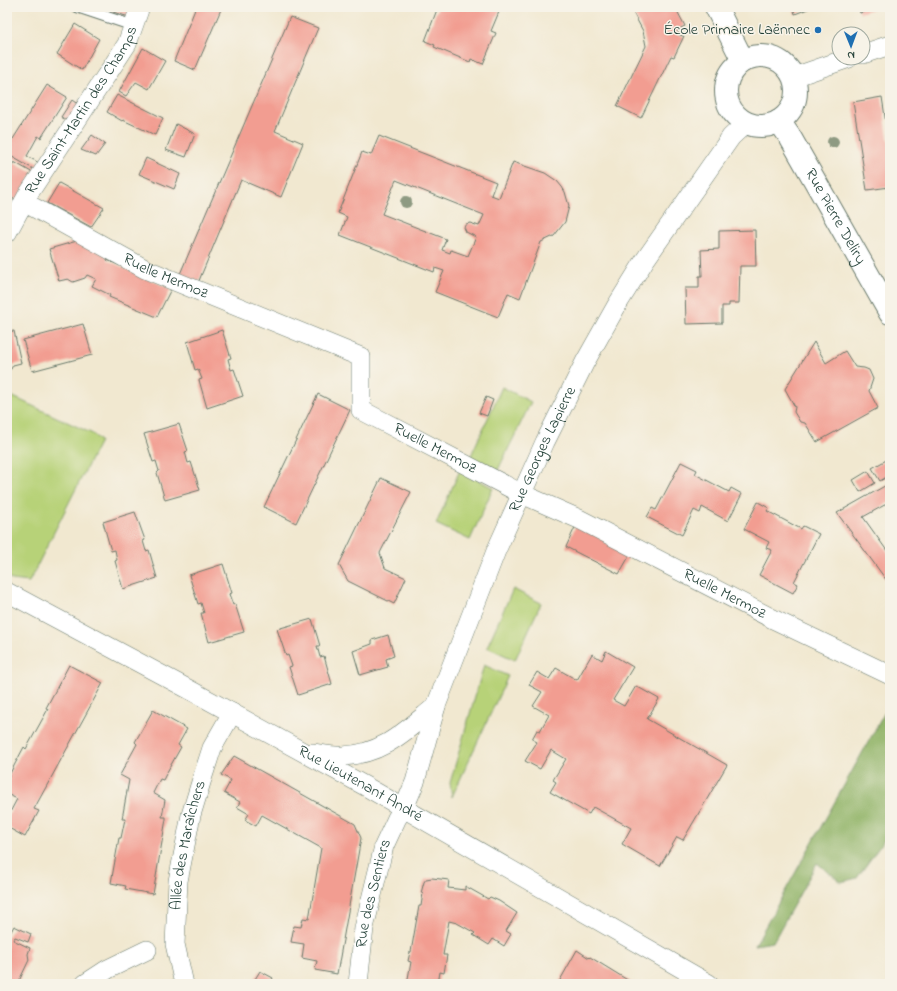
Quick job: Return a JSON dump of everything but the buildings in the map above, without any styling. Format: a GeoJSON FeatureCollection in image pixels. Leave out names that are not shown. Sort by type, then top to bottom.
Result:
{"type":"FeatureCollection","features":[{"type":"Feature","properties":{"kind":"street","name":"Rue Saint-Martin des Champs"},"geometry":{"type":"LineString","coordinates":[[7,233],[24,202],[119,58],[127,44],[140,7]]}},
{"type":"Feature","properties":{"kind":"street"},"geometry":{"type":"LineString","coordinates":[[716,7],[743,61]]}},
{"type":"Feature","properties":{"kind":"street"},"geometry":{"type":"LineString","coordinates":[[871,51],[890,45]]}},
{"type":"Feature","properties":{"kind":"street"},"geometry":{"type":"LineString","coordinates":[[766,56],[778,60],[787,67],[794,77],[796,97],[793,107],[787,115],[779,121],[768,125],[757,126],[746,123],[730,108],[726,87],[729,77],[735,68],[743,61],[755,57],[766,56]]}},
{"type":"Feature","properties":{"kind":"street"},"geometry":{"type":"LineString","coordinates":[[794,77],[831,64]]}},
{"type":"Feature","properties":{"kind":"street","name":"Rue Pierre Deliry"},"geometry":{"type":"LineString","coordinates":[[779,121],[790,137],[890,313]]}},
{"type":"Feature","properties":{"kind":"street","name":"Rue Georges Lapierre"},"geometry":{"type":"LineString","coordinates":[[404,808],[415,782],[436,706],[492,561],[564,403],[617,305],[645,260],[731,137],[746,123]]}},
{"type":"Feature","properties":{"kind":"street","name":"Ruelle Mermoz"},"geometry":{"type":"LineString","coordinates":[[24,202],[145,269],[361,357],[361,410],[522,494],[579,518],[775,620],[890,675]]}},
{"type":"Feature","properties":{"kind":"street","name":"Rue Lieutenant André"},"geometry":{"type":"LineString","coordinates":[[7,592],[232,712],[366,786],[709,984]]}},
{"type":"Feature","properties":{"kind":"street"},"geometry":{"type":"LineString","coordinates":[[303,752],[342,756],[367,752],[393,740],[436,706]]}},
{"type":"Feature","properties":{"kind":"street","name":"Allée des Maraîchers"},"geometry":{"type":"LineString","coordinates":[[184,984],[175,944],[178,880],[191,815],[212,748],[232,712]]}},
{"type":"Feature","properties":{"kind":"street","name":"Rue des Sentiers"},"geometry":{"type":"LineString","coordinates":[[358,984],[364,928],[384,846],[397,818],[404,808]]}},
{"type":"Feature","properties":{"kind":"street"},"geometry":{"type":"LineString","coordinates":[[85,984],[108,969],[147,950]]}},
{"type":"Feature","properties":{"kind":"lane"},"geometry":{"type":"LineString","coordinates":[[77,7],[134,26]]}},
{"type":"Feature","properties":{"kind":"green space"},"geometry":{"type":"Polygon","coordinates":[[[502,387],[531,402],[496,474],[469,460],[502,387]]]}},
{"type":"Feature","properties":{"kind":"green space"},"geometry":{"type":"Polygon","coordinates":[[[7,394],[93,434],[100,441],[29,582],[12,580],[7,577],[7,394]]]}},
{"type":"Feature","properties":{"kind":"green space"},"geometry":{"type":"Polygon","coordinates":[[[460,470],[493,488],[470,540],[436,524],[460,470]]]}},
{"type":"Feature","properties":{"kind":"green space"},"geometry":{"type":"Polygon","coordinates":[[[513,589],[541,603],[515,660],[487,647],[513,589]]]}},
{"type":"Feature","properties":{"kind":"green space"},"geometry":{"type":"Polygon","coordinates":[[[484,665],[508,676],[452,797],[450,783],[484,665]]]}},
{"type":"Feature","properties":{"kind":"green space"},"geometry":{"type":"Polygon","coordinates":[[[890,703],[890,832],[857,878],[841,882],[817,863],[773,942],[755,945],[890,703]]]}},
{"type":"Feature","properties":{"kind":"place","name":"École Primaire Laënnec"},"geometry":{"type":"Point","coordinates":[818,30]}}]}
